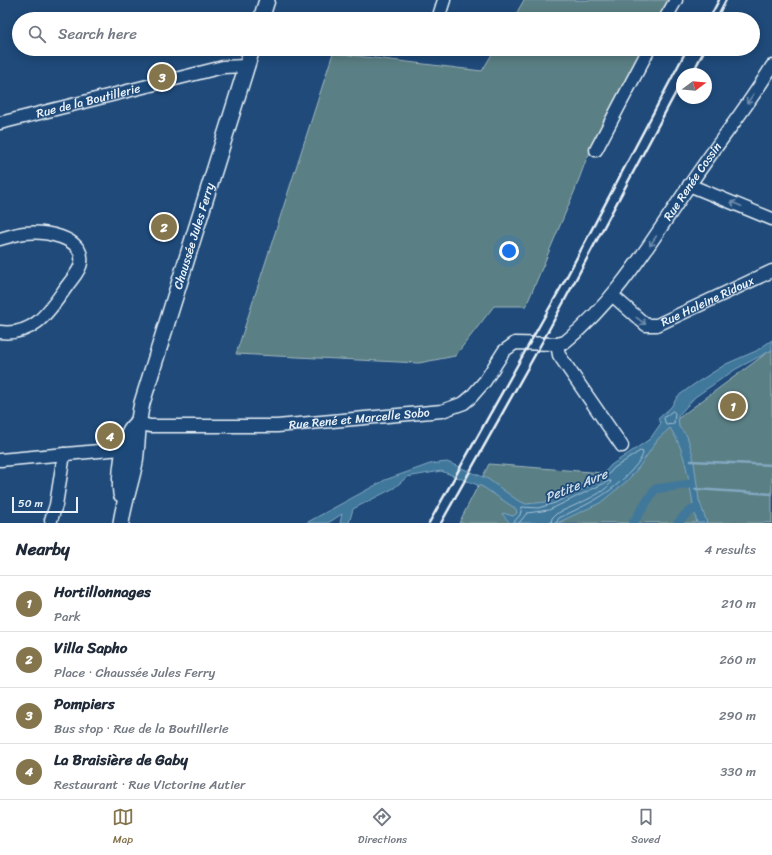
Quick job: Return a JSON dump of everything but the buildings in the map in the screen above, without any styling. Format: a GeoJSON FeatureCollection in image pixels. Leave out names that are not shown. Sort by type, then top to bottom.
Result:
{"type":"FeatureCollection","features":[{"type":"Feature","properties":{"kind":"main road"},"geometry":{"type":"LineString","coordinates":[[263,12],[267,0]]}},
{"type":"Feature","properties":{"kind":"main road","name":"Chaussée Jules Ferry"},"geometry":{"type":"LineString","coordinates":[[121,523],[123,507],[121,489],[130,448],[140,429],[138,423],[142,403],[250,56]]}},
{"type":"Feature","properties":{"kind":"street"},"geometry":{"type":"LineString","coordinates":[[669,12],[676,0]]}},
{"type":"Feature","properties":{"kind":"street"},"geometry":{"type":"LineString","coordinates":[[439,12],[440,1]]}},
{"type":"Feature","properties":{"kind":"street"},"geometry":{"type":"LineString","coordinates":[[596,150],[645,56]]}},
{"type":"Feature","properties":{"kind":"street","name":"Rue de la Boutillerie"},"geometry":{"type":"LineString","coordinates":[[0,122],[223,67],[246,66]]}},
{"type":"Feature","properties":{"kind":"street","name":"Rue Renée Cossin"},"geometry":{"type":"LineString","coordinates":[[612,295],[638,262],[689,185],[772,66]]}},
{"type":"Feature","properties":{"kind":"street"},"geometry":{"type":"LineString","coordinates":[[689,185],[772,219]]}},
{"type":"Feature","properties":{"kind":"street"},"geometry":{"type":"LineString","coordinates":[[0,239],[23,233],[52,235],[73,243],[79,249],[81,262],[76,274],[44,317],[36,324],[14,332],[0,332]]}},
{"type":"Feature","properties":{"kind":"street","name":"Rue Haleine Ridoux"},"geometry":{"type":"LineString","coordinates":[[612,295],[646,325],[657,324],[772,270]]}},
{"type":"Feature","properties":{"kind":"street"},"geometry":{"type":"LineString","coordinates":[[612,295],[565,342],[554,344],[559,355],[622,446]]}},
{"type":"Feature","properties":{"kind":"street","name":"Rue René et Marcelle Sobo"},"geometry":{"type":"LineString","coordinates":[[138,423],[150,426],[277,426],[442,411],[464,403],[472,397],[509,347],[520,342],[554,344]]}},
{"type":"Feature","properties":{"kind":"street"},"geometry":{"type":"LineString","coordinates":[[0,460],[130,448]]}},
{"type":"Feature","properties":{"kind":"street"},"geometry":{"type":"LineString","coordinates":[[51,520],[56,505],[64,454]]}},
{"type":"Feature","properties":{"kind":"green space"},"geometry":{"type":"Polygon","coordinates":[[[524,0],[672,0],[666,12],[517,12],[524,0]]]}},
{"type":"Feature","properties":{"kind":"green space"},"geometry":{"type":"Polygon","coordinates":[[[332,56],[358,56],[482,71],[491,56],[642,56],[586,160],[575,190],[526,306],[494,306],[455,356],[419,363],[236,354],[332,56]]]}},
{"type":"Feature","properties":{"kind":"green space"},"geometry":{"type":"Polygon","coordinates":[[[772,349],[772,523],[459,523],[489,464],[604,473],[772,349]]]}},
{"type":"Feature","properties":{"kind":"water"},"geometry":{"type":"Polygon","coordinates":[[[772,340],[772,350],[736,369],[695,397],[678,416],[679,427],[687,436],[693,455],[699,500],[707,523],[697,523],[685,462],[670,428],[658,439],[639,467],[627,481],[600,503],[557,523],[510,523],[502,514],[513,516],[517,513],[516,509],[483,487],[441,471],[407,477],[394,488],[353,509],[349,523],[340,523],[342,514],[328,523],[306,523],[385,480],[430,464],[447,462],[488,479],[517,500],[526,504],[546,502],[604,473],[611,465],[650,439],[661,423],[658,419],[671,407],[678,396],[726,364],[756,351],[772,340]]]}},
{"type":"Feature","properties":{"kind":"waterway"},"geometry":{"type":"LineString","coordinates":[[691,461],[772,465]]}},
{"type":"Feature","properties":{"kind":"waterway"},"geometry":{"type":"LineString","coordinates":[[633,523],[655,489],[690,484]]}},
{"type":"Feature","properties":{"kind":"waterway"},"geometry":{"type":"LineString","coordinates":[[695,489],[772,494]]}},
{"type":"Feature","properties":{"kind":"waterway"},"geometry":{"type":"LineString","coordinates":[[678,523],[689,512],[697,509]]}},
{"type":"Feature","properties":{"kind":"railway"},"geometry":{"type":"LineString","coordinates":[[713,12],[719,0]]}},
{"type":"Feature","properties":{"kind":"railway"},"geometry":{"type":"LineString","coordinates":[[720,12],[726,0]]}},
{"type":"Feature","properties":{"kind":"railway"},"geometry":{"type":"LineString","coordinates":[[429,523],[565,280],[683,56]]}},
{"type":"Feature","properties":{"kind":"railway"},"geometry":{"type":"LineString","coordinates":[[695,68],[701,56]]}},
{"type":"Feature","properties":{"kind":"railway"},"geometry":{"type":"LineString","coordinates":[[441,523],[545,337],[676,92]]}},
{"type":"Feature","properties":{"kind":"place","name":"Pompiers"},"geometry":{"type":"Point","coordinates":[162,77]}},
{"type":"Feature","properties":{"kind":"place","name":"Villa Sapho"},"geometry":{"type":"Point","coordinates":[164,227]}},
{"type":"Feature","properties":{"kind":"place","name":"Hortillonnages"},"geometry":{"type":"Point","coordinates":[733,406]}},
{"type":"Feature","properties":{"kind":"place","name":"La Braisière de Gaby"},"geometry":{"type":"Point","coordinates":[110,436]}},
{"type":"Feature","properties":{"kind":"water label","name":"Petite Avre"},"geometry":{"type":"Point","coordinates":[576,485]}}]}
